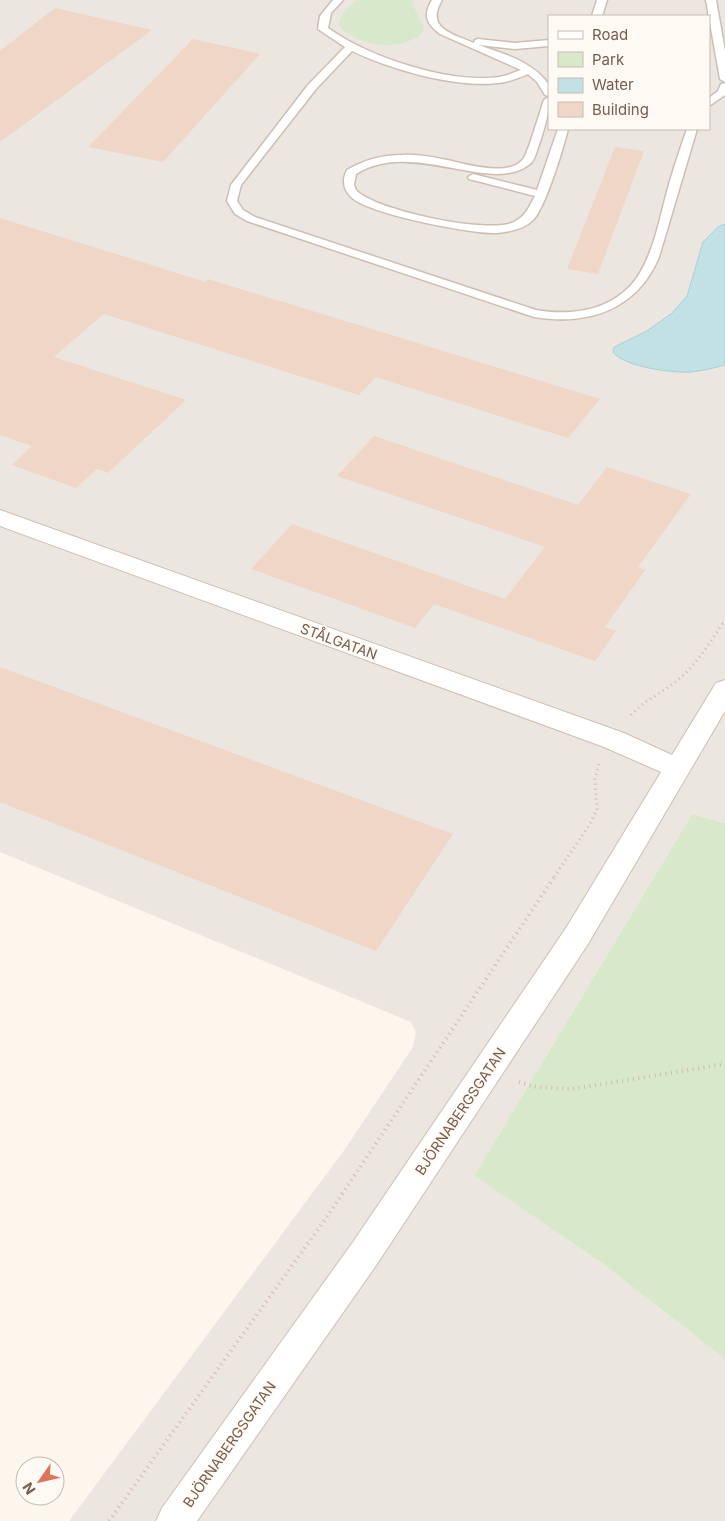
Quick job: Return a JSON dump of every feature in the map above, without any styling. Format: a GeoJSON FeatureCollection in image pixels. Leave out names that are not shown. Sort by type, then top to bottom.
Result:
{"type":"FeatureCollection","features":[{"type":"Feature","properties":{"kind":"street","name":"STÅLGATAN"},"geometry":{"type":"LineString","coordinates":[[0,518],[614,740],[676,768]]}},
{"type":"Feature","properties":{"kind":"street","name":"BJÖRNABERGSGATAN"},"geometry":{"type":"LineString","coordinates":[[175,1521],[365,1253],[577,936],[725,689]]}},
{"type":"Feature","properties":{"kind":"lane"},"geometry":{"type":"LineString","coordinates":[[338,0],[328,10],[323,20],[323,29],[350,48],[368,56],[411,68],[479,80],[498,80],[528,71]]}},
{"type":"Feature","properties":{"kind":"lane"},"geometry":{"type":"LineString","coordinates":[[437,0],[430,15],[432,23],[459,40],[506,58],[528,71],[543,83],[548,91]]}},
{"type":"Feature","properties":{"kind":"lane"},"geometry":{"type":"LineString","coordinates":[[597,15],[602,0]]}},
{"type":"Feature","properties":{"kind":"lane"},"geometry":{"type":"LineString","coordinates":[[711,0],[725,78]]}},
{"type":"Feature","properties":{"kind":"lane"},"geometry":{"type":"LineString","coordinates":[[459,40],[516,46],[548,43]]}},
{"type":"Feature","properties":{"kind":"lane"},"geometry":{"type":"LineString","coordinates":[[350,48],[312,87],[236,185],[232,201],[239,212],[251,219],[547,316],[572,318],[609,306],[641,280],[653,257],[692,130]]}},
{"type":"Feature","properties":{"kind":"lane"},"geometry":{"type":"LineString","coordinates":[[710,102],[723,92],[725,86]]}},
{"type":"Feature","properties":{"kind":"lane"},"geometry":{"type":"LineString","coordinates":[[548,103],[528,160],[513,170],[489,171],[435,160],[378,160],[351,172],[347,180],[349,188],[362,201],[471,229],[492,230],[513,226],[529,218],[547,183],[564,130]]}},
{"type":"Feature","properties":{"kind":"lane"},"geometry":{"type":"LineString","coordinates":[[406,159],[541,194]]}},
{"type":"Feature","properties":{"kind":"path"},"geometry":{"type":"LineString","coordinates":[[109,1521],[324,1221],[590,824],[597,809],[596,770],[614,740],[641,704],[687,673],[725,620]]}},
{"type":"Feature","properties":{"kind":"path"},"geometry":{"type":"LineString","coordinates":[[487,1070],[531,1086],[585,1089],[659,1074],[725,1064]]}},
{"type":"Feature","properties":{"kind":"shaded area"},"geometry":{"type":"Polygon","coordinates":[[[0,0],[725,0],[725,823],[692,814],[474,1176],[603,1264],[725,1359],[725,1521],[69,1521],[345,1149],[413,1047],[416,1032],[411,1022],[0,852],[0,0]]]}},
{"type":"Feature","properties":{"kind":"green space"},"geometry":{"type":"Polygon","coordinates":[[[356,0],[414,0],[412,3],[424,28],[423,32],[415,39],[392,45],[379,45],[356,38],[339,25],[343,14],[356,0]]]}},
{"type":"Feature","properties":{"kind":"green space"},"geometry":{"type":"Polygon","coordinates":[[[692,814],[725,823],[725,1359],[603,1264],[474,1176],[692,814]]]}},
{"type":"Feature","properties":{"kind":"water"},"geometry":{"type":"Polygon","coordinates":[[[725,224],[725,365],[694,372],[672,371],[649,368],[627,362],[613,352],[614,347],[647,331],[672,313],[687,296],[703,242],[718,227],[725,224]]]}},
{"type":"Feature","properties":{"kind":"building"},"geometry":{"type":"Polygon","coordinates":[[[55,8],[152,30],[0,142],[0,51],[55,8]]]}},
{"type":"Feature","properties":{"kind":"building"},"geometry":{"type":"Polygon","coordinates":[[[193,39],[260,54],[163,162],[88,147],[193,39]]]}},
{"type":"Feature","properties":{"kind":"building"},"geometry":{"type":"Polygon","coordinates":[[[615,147],[644,151],[598,274],[567,269],[615,147]]]}},
{"type":"Feature","properties":{"kind":"building"},"geometry":{"type":"Polygon","coordinates":[[[0,218],[206,282],[208,279],[600,399],[568,438],[376,377],[359,395],[104,314],[54,357],[186,400],[108,473],[97,469],[76,488],[12,465],[32,446],[0,435],[0,218]]]}},
{"type":"Feature","properties":{"kind":"building"},"geometry":{"type":"Polygon","coordinates":[[[374,436],[578,505],[607,467],[691,494],[638,567],[645,570],[605,627],[616,631],[595,661],[434,604],[415,628],[251,569],[292,524],[505,599],[545,547],[337,476],[374,436]]]}},
{"type":"Feature","properties":{"kind":"building"},"geometry":{"type":"Polygon","coordinates":[[[0,667],[453,834],[376,951],[0,802],[0,667]]]}}]}
